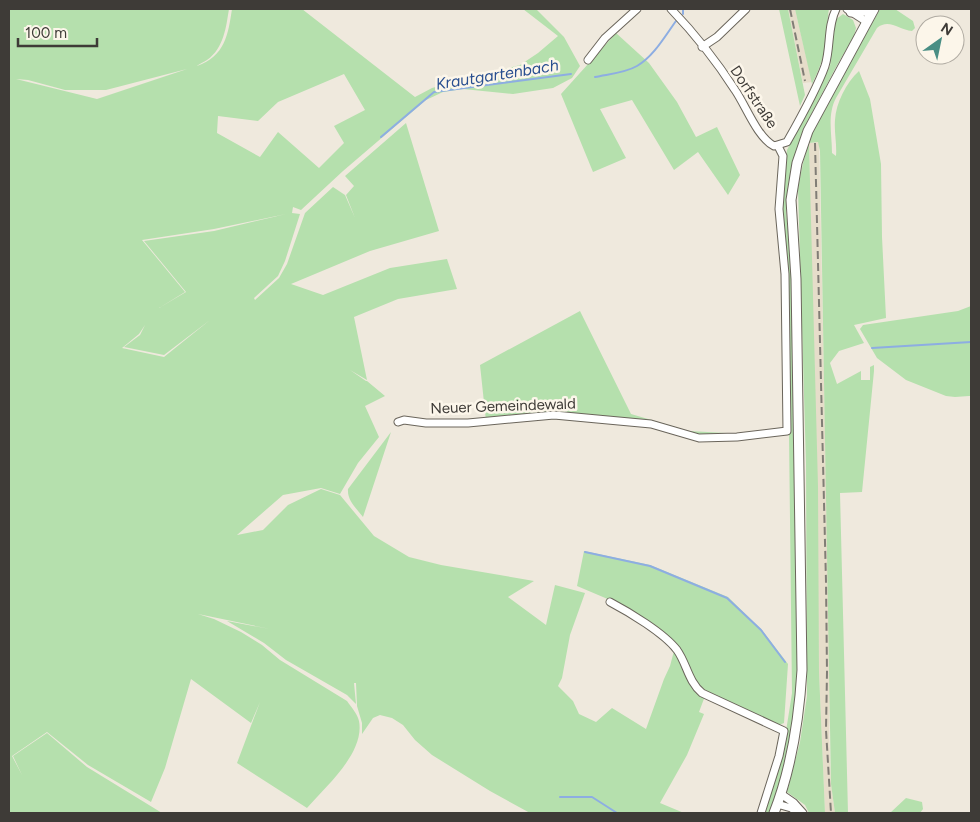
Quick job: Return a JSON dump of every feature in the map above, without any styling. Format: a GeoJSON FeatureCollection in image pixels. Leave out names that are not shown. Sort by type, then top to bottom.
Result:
{"type":"FeatureCollection","features":[{"type":"Feature","properties":{"kind":"main road"},"geometry":{"type":"LineString","coordinates":[[849,10],[865,11],[869,9]]}},
{"type":"Feature","properties":{"kind":"main road"},"geometry":{"type":"LineString","coordinates":[[774,813],[781,794],[796,734],[802,670],[796,279],[791,200],[793,181],[802,145],[808,132],[874,9]]}},
{"type":"Feature","properties":{"kind":"street"},"geometry":{"type":"LineString","coordinates":[[588,60],[605,38],[637,9]]}},
{"type":"Feature","properties":{"kind":"street","name":"Dorfstraße"},"geometry":{"type":"LineString","coordinates":[[671,9],[690,30],[735,90],[764,137],[770,144],[778,146],[787,142],[825,66],[829,48],[830,23],[836,9]]}},
{"type":"Feature","properties":{"kind":"street"},"geometry":{"type":"LineString","coordinates":[[702,47],[717,37],[746,9]]}},
{"type":"Feature","properties":{"kind":"street"},"geometry":{"type":"LineString","coordinates":[[849,10],[867,22]]}},
{"type":"Feature","properties":{"kind":"street","name":"Neuer Gemeindewald"},"geometry":{"type":"LineString","coordinates":[[398,422],[404,420],[426,423],[468,423],[554,416],[651,424],[699,438],[737,437],[787,430],[785,274],[779,208],[783,156],[778,146]]}},
{"type":"Feature","properties":{"kind":"street"},"geometry":{"type":"LineString","coordinates":[[610,602],[641,621],[669,642],[677,650],[695,687],[702,693],[784,731],[779,756],[761,813]]}},
{"type":"Feature","properties":{"kind":"street"},"geometry":{"type":"LineString","coordinates":[[781,794],[794,803],[803,813]]}},
{"type":"Feature","properties":{"kind":"street"},"geometry":{"type":"LineString","coordinates":[[777,804],[791,808],[798,813]]}},
{"type":"Feature","properties":{"kind":"shaded area"},"geometry":{"type":"Polygon","coordinates":[[[788,9],[795,9],[812,82],[803,83],[788,9]]]}},
{"type":"Feature","properties":{"kind":"shaded area"},"geometry":{"type":"Polygon","coordinates":[[[819,142],[830,672],[829,736],[831,784],[835,813],[825,813],[819,672],[809,143],[819,142]]]}},
{"type":"Feature","properties":{"kind":"green space"},"geometry":{"type":"Polygon","coordinates":[[[9,9],[229,9],[221,43],[213,55],[197,66],[214,57],[224,44],[232,9],[302,9],[415,97],[432,88],[520,65],[538,53],[558,36],[523,9],[536,9],[564,37],[580,66],[572,78],[553,88],[513,94],[463,89],[443,92],[426,100],[343,171],[301,210],[293,207],[292,213],[300,214],[285,261],[278,276],[254,298],[255,300],[279,278],[287,264],[305,213],[333,187],[345,195],[355,218],[346,195],[354,186],[345,176],[406,123],[439,231],[370,251],[291,284],[323,295],[390,268],[447,259],[457,289],[398,299],[354,317],[367,380],[350,370],[385,396],[365,406],[379,437],[358,463],[340,494],[321,488],[283,495],[237,535],[263,530],[288,505],[321,489],[340,495],[374,536],[409,557],[441,565],[534,581],[508,597],[546,625],[555,585],[585,593],[570,635],[562,678],[558,686],[573,701],[579,714],[596,722],[612,708],[646,729],[674,651],[689,682],[705,696],[699,712],[704,714],[687,755],[660,803],[684,813],[530,813],[432,755],[415,740],[403,725],[392,718],[380,715],[373,718],[362,734],[362,723],[357,706],[356,683],[354,683],[356,704],[347,695],[286,660],[264,643],[227,621],[270,629],[198,614],[214,619],[241,632],[262,645],[280,660],[347,701],[357,715],[359,733],[350,757],[307,808],[237,763],[260,702],[251,723],[191,679],[165,768],[151,802],[88,765],[47,732],[12,756],[22,775],[13,756],[47,733],[87,767],[162,813],[9,813],[9,9]],[[187,69],[106,90],[65,90],[28,80],[16,79],[97,99],[187,69]],[[344,74],[278,102],[258,121],[218,116],[217,133],[260,157],[278,132],[319,168],[344,143],[334,126],[365,110],[344,74]],[[286,214],[214,229],[142,240],[185,292],[159,308],[186,292],[144,241],[214,231],[286,214]],[[210,320],[164,355],[124,347],[140,335],[145,325],[139,334],[122,348],[164,357],[210,320]]]}},
{"type":"Feature","properties":{"kind":"green space"},"geometry":{"type":"Polygon","coordinates":[[[779,9],[788,9],[805,95],[800,106],[779,9]]]}},
{"type":"Feature","properties":{"kind":"green space"},"geometry":{"type":"Polygon","coordinates":[[[795,9],[829,9],[824,53],[812,84],[795,9]]]}},
{"type":"Feature","properties":{"kind":"green space"},"geometry":{"type":"Polygon","coordinates":[[[880,9],[895,9],[913,21],[915,28],[912,31],[890,24],[881,25],[877,28],[836,98],[831,118],[832,153],[836,156],[835,124],[837,107],[846,87],[859,71],[870,99],[881,164],[886,318],[854,325],[864,343],[839,351],[830,363],[837,384],[861,371],[861,380],[870,380],[870,367],[874,365],[862,492],[840,493],[848,813],[835,813],[831,784],[820,151],[818,142],[809,143],[815,126],[880,9]]]}},
{"type":"Feature","properties":{"kind":"green space"},"geometry":{"type":"Polygon","coordinates":[[[843,14],[853,20],[856,28],[854,36],[803,130],[788,184],[786,212],[792,261],[799,558],[797,710],[780,783],[769,813],[763,813],[784,744],[792,693],[789,433],[782,187],[787,150],[830,66],[835,20],[843,14]]]}},
{"type":"Feature","properties":{"kind":"green space"},"geometry":{"type":"Polygon","coordinates":[[[616,33],[649,63],[677,102],[696,137],[717,127],[740,175],[728,195],[698,152],[674,170],[632,100],[600,109],[626,158],[593,172],[561,94],[616,33]]]}},
{"type":"Feature","properties":{"kind":"green space"},"geometry":{"type":"Polygon","coordinates":[[[809,143],[818,486],[819,672],[825,813],[809,813],[805,805],[787,792],[800,742],[807,696],[806,463],[798,189],[809,143]]]}},
{"type":"Feature","properties":{"kind":"green space"},"geometry":{"type":"Polygon","coordinates":[[[971,306],[971,396],[946,396],[906,380],[877,358],[860,329],[863,325],[958,311],[971,306]]]}},
{"type":"Feature","properties":{"kind":"green space"},"geometry":{"type":"Polygon","coordinates":[[[580,311],[631,414],[689,431],[726,433],[706,437],[659,424],[560,414],[558,412],[486,421],[480,365],[580,311]]]}},
{"type":"Feature","properties":{"kind":"green space"},"geometry":{"type":"Polygon","coordinates":[[[391,432],[363,517],[350,500],[348,489],[391,432]]]}},
{"type":"Feature","properties":{"kind":"green space"},"geometry":{"type":"Polygon","coordinates":[[[584,551],[650,565],[728,597],[762,630],[788,664],[784,723],[779,725],[699,688],[678,647],[610,600],[577,586],[584,551]]]}},
{"type":"Feature","properties":{"kind":"green space"},"geometry":{"type":"Polygon","coordinates":[[[906,798],[922,802],[923,809],[920,813],[890,813],[906,798]]]}},
{"type":"Feature","properties":{"kind":"waterway","name":"Krautgartenbach"},"geometry":{"type":"LineString","coordinates":[[683,9],[683,14]]}},
{"type":"Feature","properties":{"kind":"waterway","name":"Krautgartenbach"},"geometry":{"type":"LineString","coordinates":[[595,77],[627,70],[643,62],[659,45],[676,21]]}},
{"type":"Feature","properties":{"kind":"waterway","name":"Krautgartenbach"},"geometry":{"type":"LineString","coordinates":[[381,137],[434,92],[571,74]]}},
{"type":"Feature","properties":{"kind":"waterway"},"geometry":{"type":"LineString","coordinates":[[872,348],[971,342]]}},
{"type":"Feature","properties":{"kind":"waterway"},"geometry":{"type":"LineString","coordinates":[[585,552],[650,566],[727,598],[761,630],[785,662]]}},
{"type":"Feature","properties":{"kind":"waterway"},"geometry":{"type":"LineString","coordinates":[[560,797],[592,797],[617,813]]}},
{"type":"Feature","properties":{"kind":"railway"},"geometry":{"type":"LineString","coordinates":[[790,9],[805,81]]}},
{"type":"Feature","properties":{"kind":"railway"},"geometry":{"type":"LineString","coordinates":[[815,143],[826,582],[826,730],[831,813]]}}]}
